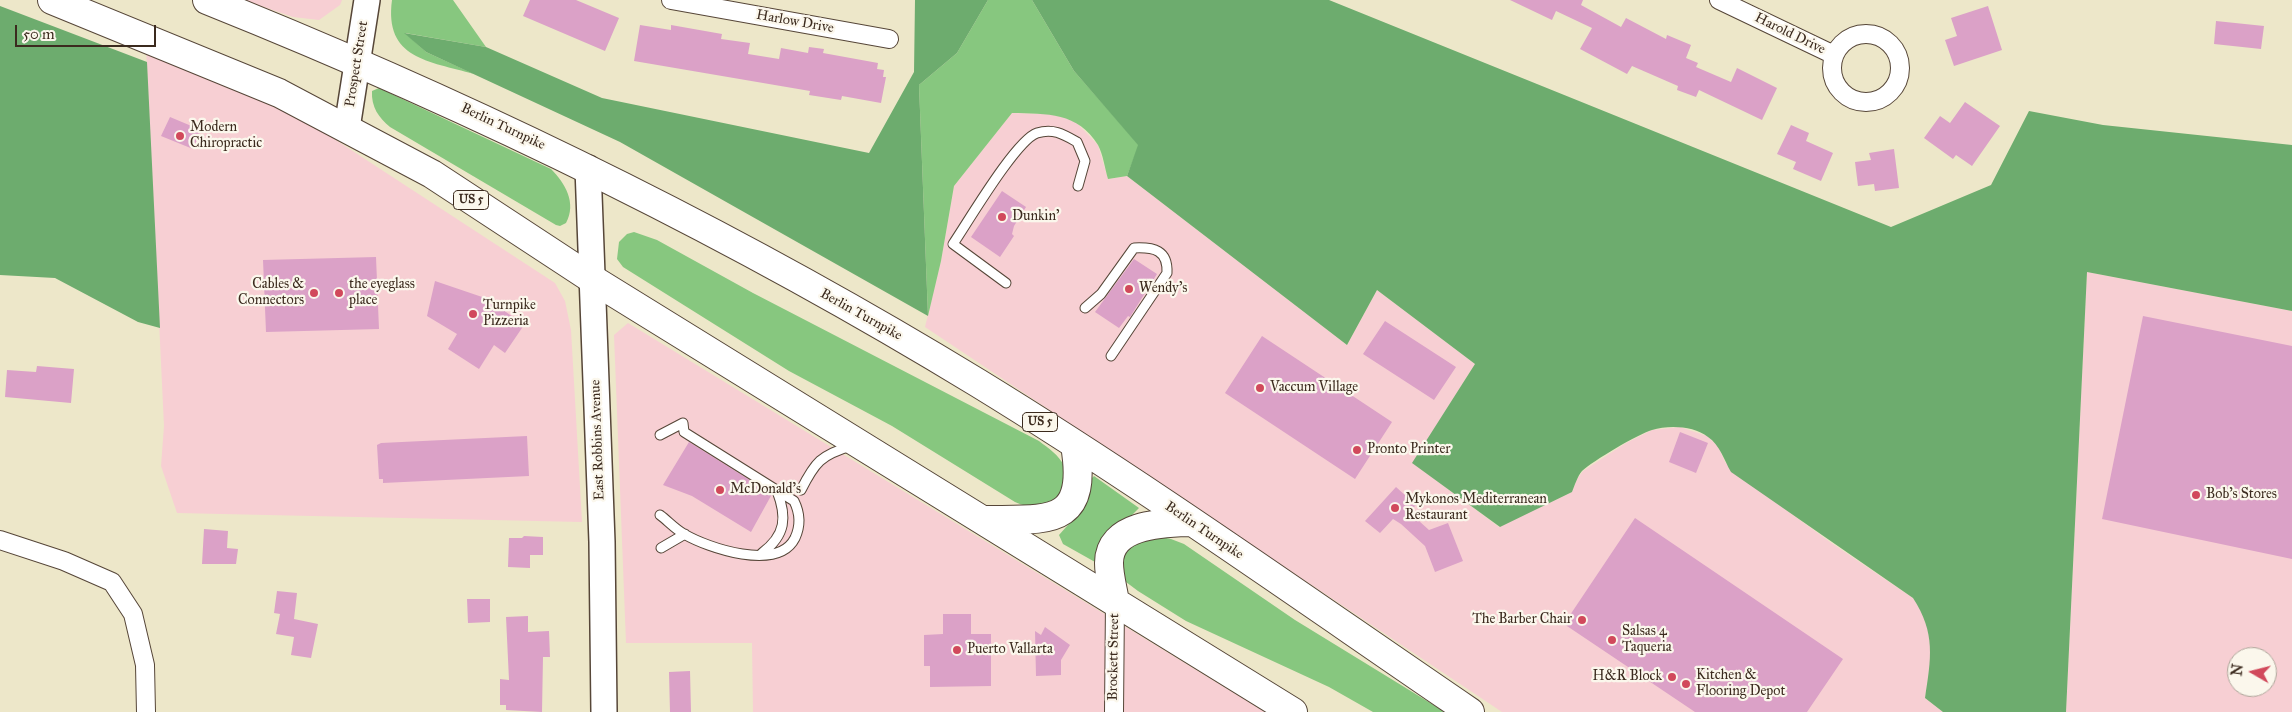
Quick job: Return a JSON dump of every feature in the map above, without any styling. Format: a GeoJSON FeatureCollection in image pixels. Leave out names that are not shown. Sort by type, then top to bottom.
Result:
{"type":"FeatureCollection","features":[{"type":"Feature","properties":{"kind":"highway","name":"US 5"},"geometry":{"type":"LineString","coordinates":[[52,0],[279,93],[432,174],[592,279],[1293,712]]}},
{"type":"Feature","properties":{"kind":"highway","name":"Berlin Turnpike"},"geometry":{"type":"LineString","coordinates":[[207,0],[358,62],[588,168],[701,226],[864,316],[984,387],[1075,445],[1470,712]]}},
{"type":"Feature","properties":{"kind":"highway"},"geometry":{"type":"LineString","coordinates":[[984,520],[1055,517],[1069,506],[1076,489],[1079,471],[1075,445]]}},
{"type":"Feature","properties":{"kind":"highway"},"geometry":{"type":"LineString","coordinates":[[1115,602],[1109,562],[1114,547],[1124,535],[1154,524],[1190,522]]}},
{"type":"Feature","properties":{"kind":"main road","name":"Prospect Street"},"geometry":{"type":"LineString","coordinates":[[347,128],[367,0]]}},
{"type":"Feature","properties":{"kind":"main road","name":"East Robbins Avenue"},"geometry":{"type":"LineString","coordinates":[[588,168],[602,542],[604,712]]}},
{"type":"Feature","properties":{"kind":"street","name":"Harlow Drive"},"geometry":{"type":"LineString","coordinates":[[671,0],[889,39]]}},
{"type":"Feature","properties":{"kind":"street","name":"Harold Drive"},"geometry":{"type":"LineString","coordinates":[[1720,0],[1747,6],[1834,55]]}},
{"type":"Feature","properties":{"kind":"street"},"geometry":{"type":"LineString","coordinates":[[0,540],[64,561],[112,582],[133,614],[145,665],[146,712]]}},
{"type":"Feature","properties":{"kind":"street","name":"Brockett Street"},"geometry":{"type":"LineString","coordinates":[[1114,712],[1115,602]]}},
{"type":"Feature","properties":{"kind":"lane"},"geometry":{"type":"LineString","coordinates":[[1006,283],[953,244],[1014,153],[1035,134],[1056,130],[1077,142],[1085,161],[1078,186]]}},
{"type":"Feature","properties":{"kind":"lane"},"geometry":{"type":"LineString","coordinates":[[1085,308],[1101,294],[1134,248],[1156,248],[1163,254],[1167,263],[1167,273],[1111,356]]}},
{"type":"Feature","properties":{"kind":"lane"},"geometry":{"type":"LineString","coordinates":[[660,435],[683,424],[684,432],[794,501],[799,511],[799,526],[790,545],[758,556],[743,556],[685,534],[660,515]]}},
{"type":"Feature","properties":{"kind":"lane"},"geometry":{"type":"LineString","coordinates":[[801,490],[811,471],[828,453],[859,443]]}},
{"type":"Feature","properties":{"kind":"lane"},"geometry":{"type":"LineString","coordinates":[[758,556],[772,546],[782,524],[784,510],[777,490]]}},
{"type":"Feature","properties":{"kind":"lane"},"geometry":{"type":"LineString","coordinates":[[661,548],[685,534]]}},
{"type":"Feature","properties":{"kind":"shaded area"},"geometry":{"type":"Polygon","coordinates":[[[243,0],[342,0],[340,5],[319,20],[293,17],[243,0]]]}},
{"type":"Feature","properties":{"kind":"shaded area"},"geometry":{"type":"Polygon","coordinates":[[[146,47],[299,116],[555,283],[565,301],[571,330],[582,522],[177,513],[161,466],[164,426],[146,47]]]}},
{"type":"Feature","properties":{"kind":"shaded area"},"geometry":{"type":"Polygon","coordinates":[[[1012,113],[1050,114],[1074,120],[1098,145],[1108,179],[1127,176],[1347,345],[1377,290],[1475,364],[1413,463],[1499,527],[1572,492],[1577,479],[1583,471],[1626,443],[1652,430],[1680,427],[1707,436],[1718,446],[1725,462],[1752,485],[1830,542],[1913,598],[1923,612],[1930,635],[1931,658],[1925,698],[1943,712],[1502,712],[925,327],[941,261],[954,186],[1012,113]]]}},
{"type":"Feature","properties":{"kind":"shaded area"},"geometry":{"type":"Polygon","coordinates":[[[2087,272],[2292,311],[2292,712],[2066,712],[2087,272]]]}},
{"type":"Feature","properties":{"kind":"shaded area"},"geometry":{"type":"Polygon","coordinates":[[[628,323],[1265,712],[753,712],[752,643],[626,643],[614,335],[628,323]]]}},
{"type":"Feature","properties":{"kind":"green space"},"geometry":{"type":"Polygon","coordinates":[[[392,0],[453,0],[486,47],[405,33],[426,52],[474,74],[426,60],[413,54],[403,46],[395,35],[391,20],[392,0]]]}},
{"type":"Feature","properties":{"kind":"green space"},"geometry":{"type":"Polygon","coordinates":[[[915,0],[988,0],[957,53],[919,85],[928,316],[620,142],[426,52],[404,33],[486,47],[602,98],[869,153],[914,72],[915,0]]]}},
{"type":"Feature","properties":{"kind":"green space"},"geometry":{"type":"Polygon","coordinates":[[[988,0],[1032,0],[1074,71],[1139,145],[1127,176],[1108,179],[1098,145],[1081,126],[1061,117],[1012,113],[954,186],[941,261],[928,316],[919,85],[957,53],[988,0]]]}},
{"type":"Feature","properties":{"kind":"green space"},"geometry":{"type":"Polygon","coordinates":[[[1032,0],[1329,0],[1891,227],[1991,185],[2029,111],[2103,125],[2292,145],[2292,311],[2087,272],[2066,712],[1943,712],[1925,698],[1930,646],[1925,623],[1913,598],[1731,472],[1716,444],[1702,433],[1673,427],[1645,432],[1616,448],[1582,471],[1577,478],[1572,492],[1500,527],[1412,463],[1475,364],[1377,290],[1347,345],[1127,176],[1138,145],[1074,71],[1032,0]]]}},
{"type":"Feature","properties":{"kind":"green space"},"geometry":{"type":"Polygon","coordinates":[[[0,6],[147,62],[160,328],[138,322],[55,278],[0,275],[0,6]]]}},
{"type":"Feature","properties":{"kind":"green space"},"geometry":{"type":"Polygon","coordinates":[[[379,88],[551,169],[565,187],[570,201],[569,216],[566,223],[560,226],[556,225],[390,127],[382,120],[374,107],[372,91],[379,88]]]}},
{"type":"Feature","properties":{"kind":"green space"},"geometry":{"type":"Polygon","coordinates":[[[634,232],[657,240],[753,293],[1039,441],[1056,455],[1064,466],[1066,472],[1065,480],[1059,495],[1049,504],[1037,507],[1030,507],[1015,502],[892,426],[789,371],[623,267],[617,259],[619,242],[627,234],[634,232]]]}},
{"type":"Feature","properties":{"kind":"green space"},"geometry":{"type":"Polygon","coordinates":[[[1094,476],[1139,508],[1126,521],[1095,562],[1063,544],[1059,535],[1075,517],[1090,480],[1094,476]]]}},
{"type":"Feature","properties":{"kind":"green space"},"geometry":{"type":"Polygon","coordinates":[[[1157,536],[1184,544],[1295,620],[1445,712],[1373,712],[1329,687],[1186,621],[1138,591],[1126,582],[1123,576],[1122,559],[1128,550],[1140,540],[1157,536]]]}},
{"type":"Feature","properties":{"kind":"building"},"geometry":{"type":"Polygon","coordinates":[[[530,0],[576,0],[619,18],[605,51],[523,16],[530,0]]]}},
{"type":"Feature","properties":{"kind":"building"},"geometry":{"type":"Polygon","coordinates":[[[1510,0],[1583,0],[1581,5],[1621,27],[1626,18],[1666,39],[1667,35],[1691,45],[1686,58],[1698,63],[1696,67],[1731,82],[1737,68],[1777,88],[1762,120],[1699,90],[1696,97],[1677,90],[1678,86],[1632,66],[1627,74],[1580,49],[1592,28],[1556,11],[1552,20],[1510,0]]]}},
{"type":"Feature","properties":{"kind":"building"},"geometry":{"type":"Polygon","coordinates":[[[1988,6],[2002,50],[1954,66],[1945,40],[1957,36],[1951,18],[1988,6]]]}},
{"type":"Feature","properties":{"kind":"building"},"geometry":{"type":"Polygon","coordinates":[[[2216,21],[2264,26],[2261,49],[2214,44],[2216,21]]]}},
{"type":"Feature","properties":{"kind":"building"},"geometry":{"type":"Polygon","coordinates":[[[640,25],[671,30],[671,25],[722,34],[721,39],[750,43],[748,54],[779,59],[781,48],[808,53],[809,47],[824,49],[823,53],[878,63],[877,69],[884,70],[883,77],[886,77],[881,103],[842,96],[841,100],[809,95],[810,91],[634,61],[640,25]]]}},
{"type":"Feature","properties":{"kind":"building"},"geometry":{"type":"Polygon","coordinates":[[[1965,102],[2000,126],[1972,166],[1956,155],[1953,159],[1924,138],[1940,116],[1950,123],[1965,102]]]}},
{"type":"Feature","properties":{"kind":"building","name":"Modern Chiropractic"},"geometry":{"type":"Polygon","coordinates":[[[170,117],[201,130],[193,149],[161,136],[170,117]]]}},
{"type":"Feature","properties":{"kind":"building"},"geometry":{"type":"Polygon","coordinates":[[[1791,125],[1809,133],[1806,141],[1833,153],[1821,181],[1793,169],[1796,162],[1777,154],[1791,125]]]}},
{"type":"Feature","properties":{"kind":"building"},"geometry":{"type":"Polygon","coordinates":[[[1894,149],[1899,188],[1875,191],[1874,184],[1858,186],[1855,162],[1871,160],[1869,153],[1894,149]]]}},
{"type":"Feature","properties":{"kind":"building","name":"Dunkin'"},"geometry":{"type":"Polygon","coordinates":[[[1002,191],[1026,207],[1014,226],[1012,234],[1014,236],[1000,257],[971,237],[1002,191]]]}},
{"type":"Feature","properties":{"kind":"building"},"geometry":{"type":"Polygon","coordinates":[[[376,257],[379,329],[266,332],[263,260],[376,257]]]}},
{"type":"Feature","properties":{"kind":"building","name":"Wendy's"},"geometry":{"type":"Polygon","coordinates":[[[1134,259],[1157,274],[1130,317],[1128,316],[1119,328],[1095,312],[1134,259]]]}},
{"type":"Feature","properties":{"kind":"building"},"geometry":{"type":"Polygon","coordinates":[[[435,281],[488,299],[524,325],[505,353],[494,345],[479,369],[448,349],[457,334],[427,316],[435,281]]]}},
{"type":"Feature","properties":{"kind":"building"},"geometry":{"type":"Polygon","coordinates":[[[2143,316],[2292,346],[2292,559],[2102,519],[2143,316]]]}},
{"type":"Feature","properties":{"kind":"building"},"geometry":{"type":"Polygon","coordinates":[[[1385,321],[1456,367],[1434,400],[1363,354],[1385,321]]]}},
{"type":"Feature","properties":{"kind":"building"},"geometry":{"type":"Polygon","coordinates":[[[1262,336],[1392,422],[1355,479],[1225,393],[1262,336]]]}},
{"type":"Feature","properties":{"kind":"building"},"geometry":{"type":"Polygon","coordinates":[[[37,366],[74,369],[71,403],[5,397],[7,370],[36,372],[37,366]]]}},
{"type":"Feature","properties":{"kind":"building"},"geometry":{"type":"Polygon","coordinates":[[[1680,432],[1708,443],[1696,473],[1669,462],[1680,432]]]}},
{"type":"Feature","properties":{"kind":"building"},"geometry":{"type":"Polygon","coordinates":[[[527,436],[529,476],[383,483],[383,479],[379,479],[377,445],[381,443],[527,436]]]}},
{"type":"Feature","properties":{"kind":"building","name":"McDonald's"},"geometry":{"type":"Polygon","coordinates":[[[689,442],[772,494],[751,532],[692,496],[663,485],[689,442]]]}},
{"type":"Feature","properties":{"kind":"building"},"geometry":{"type":"Polygon","coordinates":[[[1396,487],[1416,505],[1409,512],[1429,530],[1448,523],[1463,561],[1435,572],[1425,546],[1401,524],[1393,519],[1380,533],[1365,521],[1396,487]]]}},
{"type":"Feature","properties":{"kind":"building"},"geometry":{"type":"Polygon","coordinates":[[[1635,518],[1843,659],[1807,712],[1695,712],[1564,624],[1635,518]]]}},
{"type":"Feature","properties":{"kind":"building"},"geometry":{"type":"Polygon","coordinates":[[[204,529],[228,531],[227,548],[238,549],[236,564],[202,564],[204,529]]]}},
{"type":"Feature","properties":{"kind":"building"},"geometry":{"type":"Polygon","coordinates":[[[524,536],[543,537],[543,555],[530,555],[530,568],[508,567],[509,538],[522,538],[524,536]]]}},
{"type":"Feature","properties":{"kind":"building"},"geometry":{"type":"Polygon","coordinates":[[[277,591],[297,593],[294,619],[318,624],[311,658],[291,655],[294,637],[276,634],[280,614],[274,613],[277,591]]]}},
{"type":"Feature","properties":{"kind":"building"},"geometry":{"type":"Polygon","coordinates":[[[467,599],[490,599],[490,622],[468,623],[467,599]]]}},
{"type":"Feature","properties":{"kind":"building","name":"Puerto Vallarta"},"geometry":{"type":"Polygon","coordinates":[[[943,614],[971,614],[971,634],[991,634],[991,686],[930,687],[930,666],[924,666],[924,635],[943,634],[943,614]]]}},
{"type":"Feature","properties":{"kind":"building"},"geometry":{"type":"Polygon","coordinates":[[[528,616],[528,632],[549,631],[550,657],[543,657],[542,712],[506,710],[506,705],[500,705],[500,679],[509,680],[506,617],[528,616]]]}},
{"type":"Feature","properties":{"kind":"building"},"geometry":{"type":"Polygon","coordinates":[[[1045,627],[1070,645],[1061,660],[1061,675],[1036,676],[1035,631],[1041,635],[1045,627]]]}},
{"type":"Feature","properties":{"kind":"building"},"geometry":{"type":"Polygon","coordinates":[[[690,671],[691,712],[670,712],[669,672],[690,671]]]}},
{"type":"Feature","properties":{"kind":"place","name":"Modern Chiropractic"},"geometry":{"type":"Point","coordinates":[180,136]}},
{"type":"Feature","properties":{"kind":"place","name":"Dunkin'"},"geometry":{"type":"Point","coordinates":[1002,217]}},
{"type":"Feature","properties":{"kind":"place","name":"Wendy's"},"geometry":{"type":"Point","coordinates":[1129,289]}},
{"type":"Feature","properties":{"kind":"place","name":"Cables & Connectors"},"geometry":{"type":"Point","coordinates":[314,293]}},
{"type":"Feature","properties":{"kind":"place","name":"the eyeglass place"},"geometry":{"type":"Point","coordinates":[339,293]}},
{"type":"Feature","properties":{"kind":"place","name":"Turnpike Pizzeria"},"geometry":{"type":"Point","coordinates":[473,314]}},
{"type":"Feature","properties":{"kind":"place","name":"Vaccum Village"},"geometry":{"type":"Point","coordinates":[1260,388]}},
{"type":"Feature","properties":{"kind":"place","name":"Pronto Printer"},"geometry":{"type":"Point","coordinates":[1357,450]}},
{"type":"Feature","properties":{"kind":"place","name":"McDonald's"},"geometry":{"type":"Point","coordinates":[720,490]}},
{"type":"Feature","properties":{"kind":"place","name":"Bob's Stores"},"geometry":{"type":"Point","coordinates":[2196,495]}},
{"type":"Feature","properties":{"kind":"place","name":"Mykonos Mediterranean Restaurant"},"geometry":{"type":"Point","coordinates":[1395,508]}},
{"type":"Feature","properties":{"kind":"place","name":"The Barber Chair"},"geometry":{"type":"Point","coordinates":[1582,620]}},
{"type":"Feature","properties":{"kind":"place","name":"Salsas 4 Taqueria"},"geometry":{"type":"Point","coordinates":[1612,640]}},
{"type":"Feature","properties":{"kind":"place","name":"Puerto Vallarta"},"geometry":{"type":"Point","coordinates":[957,650]}},
{"type":"Feature","properties":{"kind":"place","name":"H&R Block"},"geometry":{"type":"Point","coordinates":[1672,677]}},
{"type":"Feature","properties":{"kind":"place","name":"Kitchen & Flooring Depot"},"geometry":{"type":"Point","coordinates":[1686,684]}}]}
